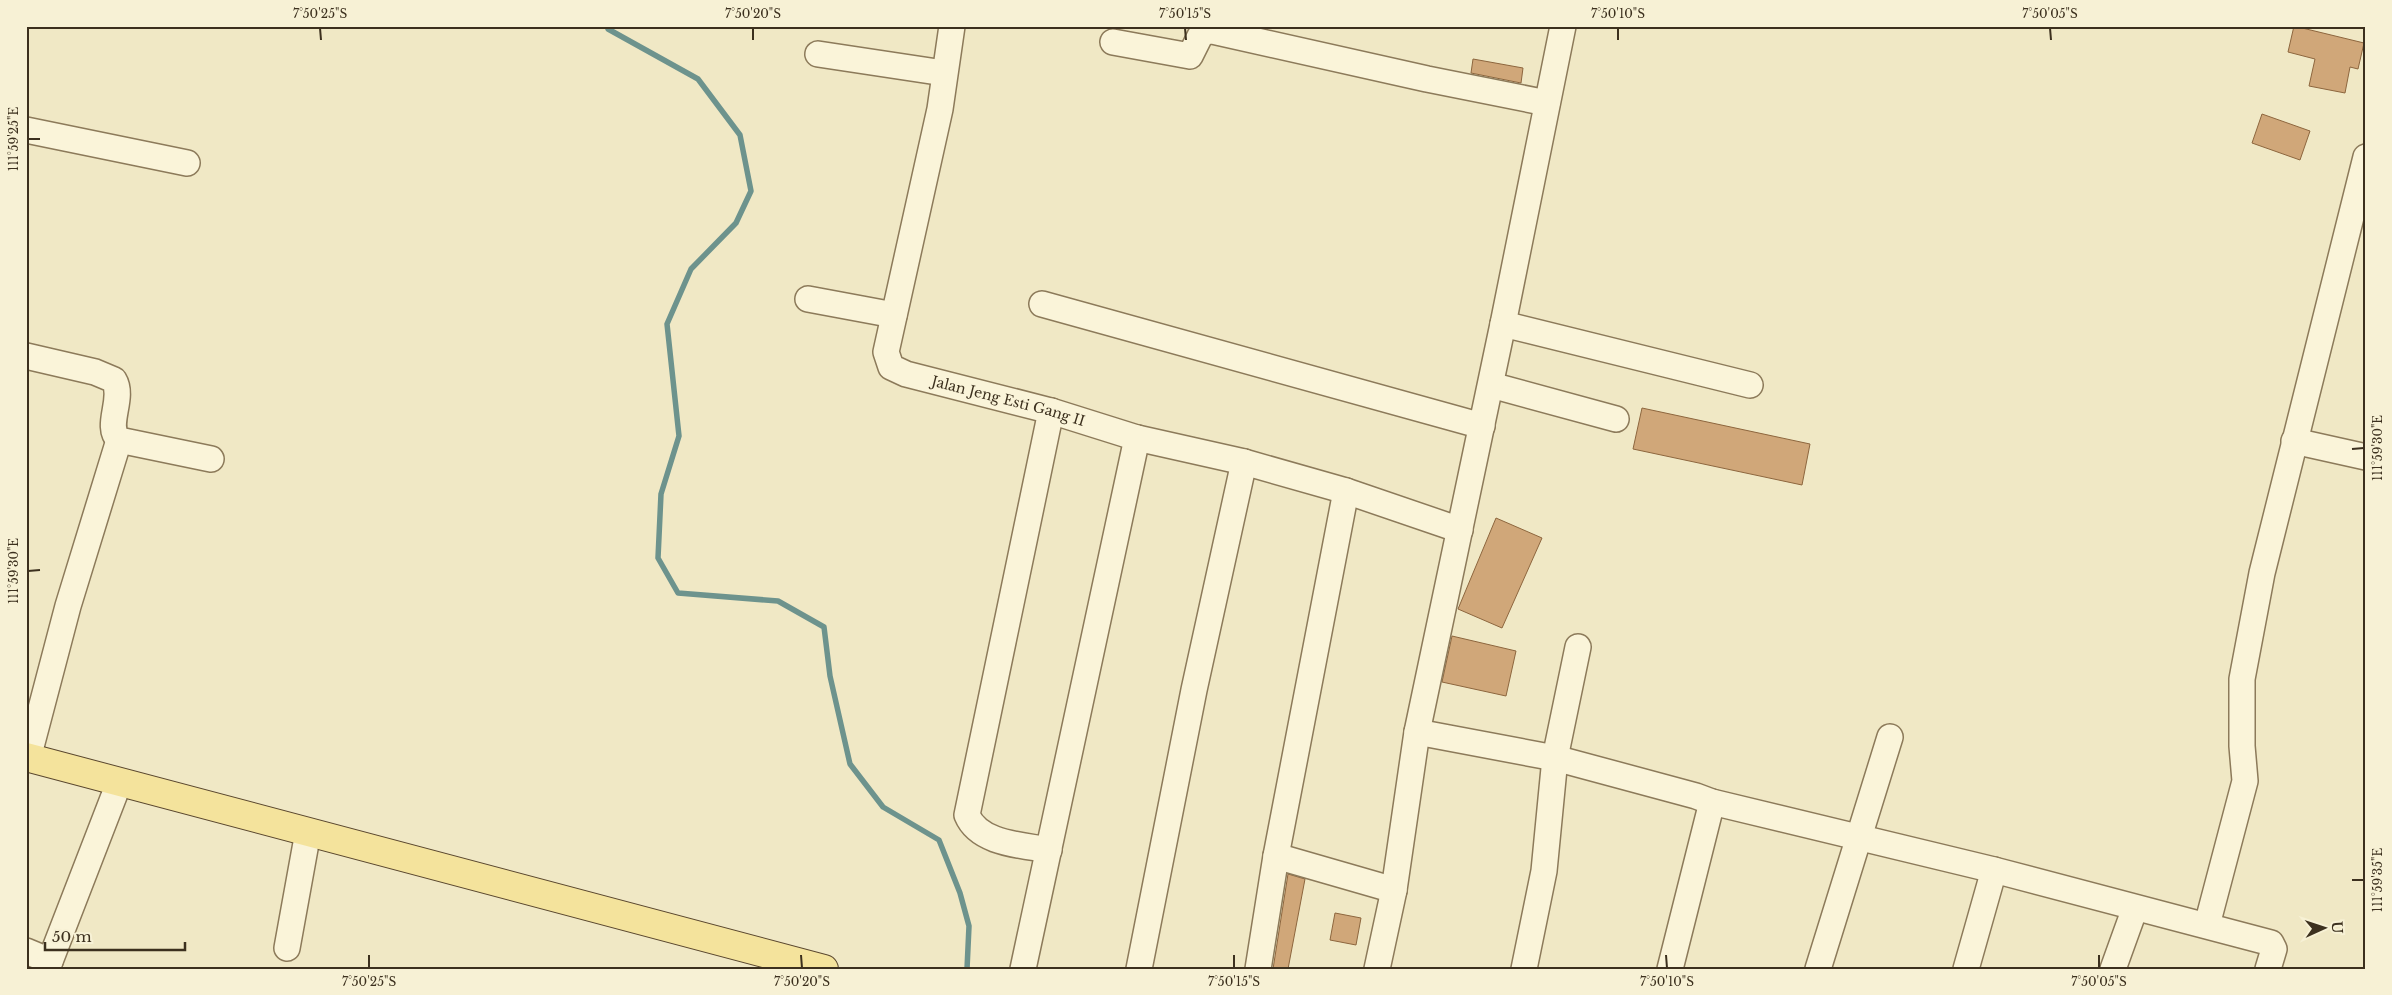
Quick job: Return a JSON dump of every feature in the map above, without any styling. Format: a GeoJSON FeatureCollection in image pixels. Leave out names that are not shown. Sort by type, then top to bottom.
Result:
{"type":"FeatureCollection","features":[{"type":"Feature","properties":{"kind":"main road"},"geometry":{"type":"LineString","coordinates":[[27,758],[824,969]]}},
{"type":"Feature","properties":{"kind":"street","name":"Jalan Jeng Esti Gang II"},"geometry":{"type":"LineString","coordinates":[[952,26],[940,109],[886,352],[891,367],[906,374],[1051,411],[1137,438],[1244,462],[1346,491],[1460,530]]}},
{"type":"Feature","properties":{"kind":"street"},"geometry":{"type":"LineString","coordinates":[[1377,969],[1394,890],[1417,732],[1491,385],[1563,26]]}},
{"type":"Feature","properties":{"kind":"street"},"geometry":{"type":"LineString","coordinates":[[1113,42],[1190,56],[1200,36],[1204,31],[1208,30],[1427,79],[1547,103]]}},
{"type":"Feature","properties":{"kind":"street"},"geometry":{"type":"LineString","coordinates":[[818,54],[944,72]]}},
{"type":"Feature","properties":{"kind":"street"},"geometry":{"type":"LineString","coordinates":[[26,130],[187,164]]}},
{"type":"Feature","properties":{"kind":"street"},"geometry":{"type":"LineString","coordinates":[[2207,925],[2244,788],[2242,679],[2262,573],[2366,157]]}},
{"type":"Feature","properties":{"kind":"street"},"geometry":{"type":"LineString","coordinates":[[808,299],[894,315]]}},
{"type":"Feature","properties":{"kind":"street"},"geometry":{"type":"LineString","coordinates":[[1042,304],[1482,426]]}},
{"type":"Feature","properties":{"kind":"street"},"geometry":{"type":"LineString","coordinates":[[1503,324],[1750,385]]}},
{"type":"Feature","properties":{"kind":"street"},"geometry":{"type":"LineString","coordinates":[[26,356],[95,372],[114,380],[118,392],[114,431],[120,440],[211,459]]}},
{"type":"Feature","properties":{"kind":"street"},"geometry":{"type":"LineString","coordinates":[[1491,385],[1616,419]]}},
{"type":"Feature","properties":{"kind":"street"},"geometry":{"type":"LineString","coordinates":[[1049,850],[991,838],[970,824],[967,815],[1051,411]]}},
{"type":"Feature","properties":{"kind":"street"},"geometry":{"type":"LineString","coordinates":[[1023,969],[1137,438]]}},
{"type":"Feature","properties":{"kind":"street"},"geometry":{"type":"LineString","coordinates":[[27,758],[68,606],[120,440]]}},
{"type":"Feature","properties":{"kind":"street"},"geometry":{"type":"LineString","coordinates":[[2294,441],[2366,457]]}},
{"type":"Feature","properties":{"kind":"street"},"geometry":{"type":"LineString","coordinates":[[1139,969],[1194,690],[1244,462]]}},
{"type":"Feature","properties":{"kind":"street"},"geometry":{"type":"LineString","coordinates":[[1258,969],[1276,856],[1346,491]]}},
{"type":"Feature","properties":{"kind":"street"},"geometry":{"type":"LineString","coordinates":[[1524,969],[1544,871],[1555,758],[1578,648]]}},
{"type":"Feature","properties":{"kind":"street"},"geometry":{"type":"LineString","coordinates":[[1417,732],[1555,758],[1712,802],[1994,870],[2271,942],[2274,949],[2268,969]]}},
{"type":"Feature","properties":{"kind":"street"},"geometry":{"type":"LineString","coordinates":[[1818,969],[1890,737]]}},
{"type":"Feature","properties":{"kind":"street"},"geometry":{"type":"LineString","coordinates":[[26,952],[48,965],[119,783]]}},
{"type":"Feature","properties":{"kind":"street"},"geometry":{"type":"LineString","coordinates":[[1670,969],[1712,802]]}},
{"type":"Feature","properties":{"kind":"street"},"geometry":{"type":"LineString","coordinates":[[287,948],[308,832]]}},
{"type":"Feature","properties":{"kind":"street"},"geometry":{"type":"LineString","coordinates":[[1276,856],[1394,890]]}},
{"type":"Feature","properties":{"kind":"street"},"geometry":{"type":"LineString","coordinates":[[1966,969],[1994,870]]}},
{"type":"Feature","properties":{"kind":"street"},"geometry":{"type":"LineString","coordinates":[[2113,969],[2135,908]]}},
{"type":"Feature","properties":{"kind":"building"},"geometry":{"type":"Polygon","coordinates":[[[2294,26],[2364,43],[2358,69],[2350,67],[2345,93],[2309,86],[2315,59],[2288,52],[2294,26]]]}},
{"type":"Feature","properties":{"kind":"building"},"geometry":{"type":"Polygon","coordinates":[[[1473,59],[1523,68],[1521,83],[1471,73],[1473,59]]]}},
{"type":"Feature","properties":{"kind":"building"},"geometry":{"type":"Polygon","coordinates":[[[2262,114],[2310,131],[2300,160],[2252,143],[2262,114]]]}},
{"type":"Feature","properties":{"kind":"building"},"geometry":{"type":"Polygon","coordinates":[[[1642,408],[1810,444],[1802,485],[1633,449],[1642,408]]]}},
{"type":"Feature","properties":{"kind":"building"},"geometry":{"type":"Polygon","coordinates":[[[1496,518],[1542,538],[1502,628],[1458,609],[1496,518]]]}},
{"type":"Feature","properties":{"kind":"building"},"geometry":{"type":"Polygon","coordinates":[[[1452,636],[1516,651],[1506,696],[1442,682],[1452,636]]]}},
{"type":"Feature","properties":{"kind":"building"},"geometry":{"type":"Polygon","coordinates":[[[1288,874],[1305,879],[1288,969],[1273,969],[1288,874]]]}},
{"type":"Feature","properties":{"kind":"building"},"geometry":{"type":"Polygon","coordinates":[[[1335,913],[1361,918],[1356,945],[1330,940],[1335,913]]]}},
{"type":"Feature","properties":{"kind":"waterway"},"geometry":{"type":"LineString","coordinates":[[607,26],[608,29],[698,79],[740,135],[751,191],[736,223],[691,269],[667,324],[679,436],[661,494],[658,558],[678,593],[778,601],[824,627],[830,676],[850,764],[883,807],[939,840],[960,893],[969,926],[967,969]]}}]}
